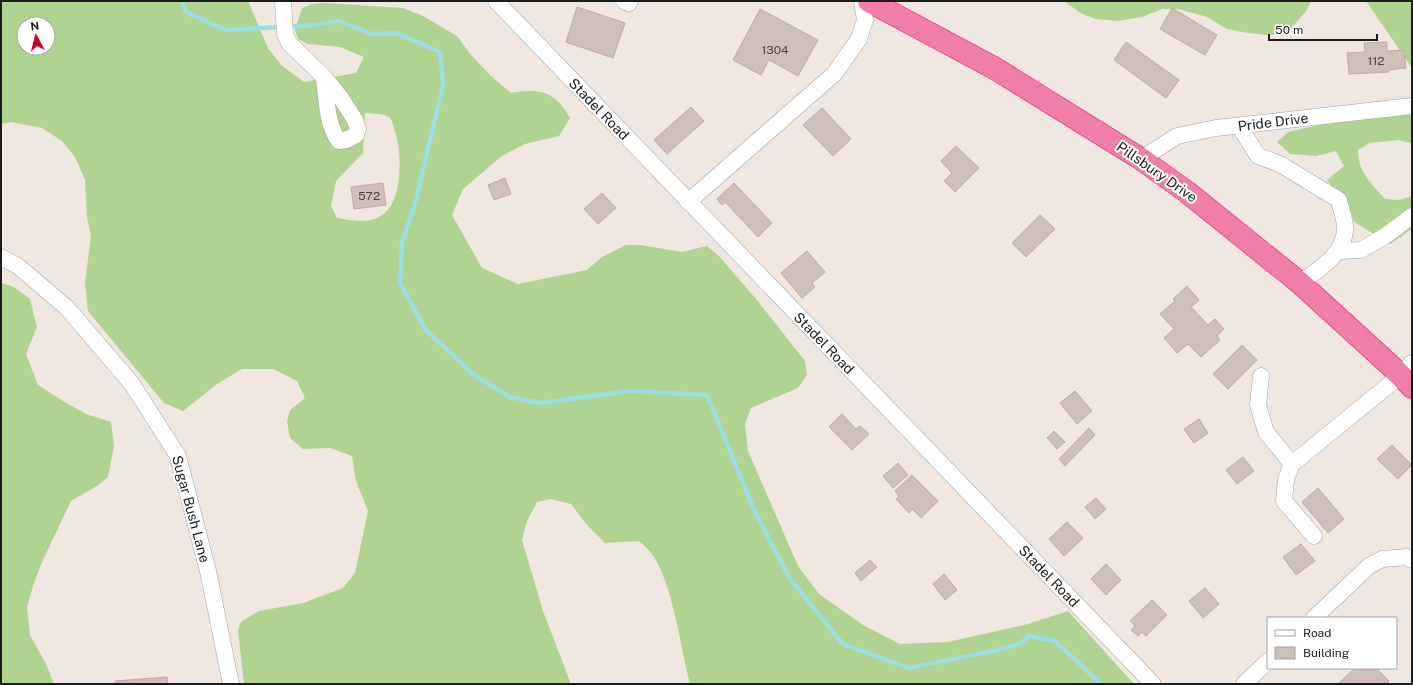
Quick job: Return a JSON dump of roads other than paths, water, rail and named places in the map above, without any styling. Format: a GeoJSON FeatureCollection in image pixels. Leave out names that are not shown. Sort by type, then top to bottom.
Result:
{"type":"FeatureCollection","features":[{"type":"Feature","properties":{"kind":"highway","name":"Pillsbury Drive"},"geometry":{"type":"LineString","coordinates":[[869,1],[996,69],[1141,159],[1187,192],[1300,283],[1408,375]]}},
{"type":"Feature","properties":{"kind":"street","name":"Stadel Road"},"geometry":{"type":"LineString","coordinates":[[496,1],[1153,684]]}},
{"type":"Feature","properties":{"kind":"street"},"geometry":{"type":"LineString","coordinates":[[624,1],[629,3],[630,1]]}},
{"type":"Feature","properties":{"kind":"street"},"geometry":{"type":"LineString","coordinates":[[688,202],[834,74],[859,39],[865,20],[862,1]]}},
{"type":"Feature","properties":{"kind":"street"},"geometry":{"type":"LineString","coordinates":[[283,9],[285,34],[289,43],[324,77]]}},
{"type":"Feature","properties":{"kind":"street","name":"Pride Drive"},"geometry":{"type":"LineString","coordinates":[[1141,159],[1177,136],[1216,128],[1412,106]]}},
{"type":"Feature","properties":{"kind":"street"},"geometry":{"type":"LineString","coordinates":[[1239,126],[1258,156],[1280,164],[1338,200],[1344,217],[1345,231],[1338,251],[1326,264],[1300,283]]}},
{"type":"Feature","properties":{"kind":"street"},"geometry":{"type":"LineString","coordinates":[[1338,251],[1361,250],[1385,236],[1412,216]]}},
{"type":"Feature","properties":{"kind":"street","name":"Sugar Bush Lane"},"geometry":{"type":"LineString","coordinates":[[1,257],[18,266],[67,308],[132,384],[178,456],[208,571],[231,684]]}},
{"type":"Feature","properties":{"kind":"street"},"geometry":{"type":"LineString","coordinates":[[1314,536],[1284,501],[1286,479],[1292,464],[1408,375]]}},
{"type":"Feature","properties":{"kind":"street"},"geometry":{"type":"LineString","coordinates":[[1262,376],[1258,404],[1266,432],[1292,464]]}},
{"type":"Feature","properties":{"kind":"street"},"geometry":{"type":"LineString","coordinates":[[1315,617],[1369,566],[1382,559],[1408,557],[1412,560]]}},
{"type":"Feature","properties":{"kind":"street"},"geometry":{"type":"LineString","coordinates":[[1244,684],[1267,662]]}},
{"type":"Feature","properties":{"kind":"waterway"},"geometry":{"type":"LineString","coordinates":[[182,1],[186,12],[226,30],[313,25],[339,21],[372,34],[396,33],[440,52],[443,85],[415,204],[402,243],[400,283],[425,329],[473,374],[509,397],[541,403],[629,391],[707,395],[755,512],[790,579],[843,644],[909,668],[1020,644],[1029,636],[1055,641],[1101,684]]}}]}
